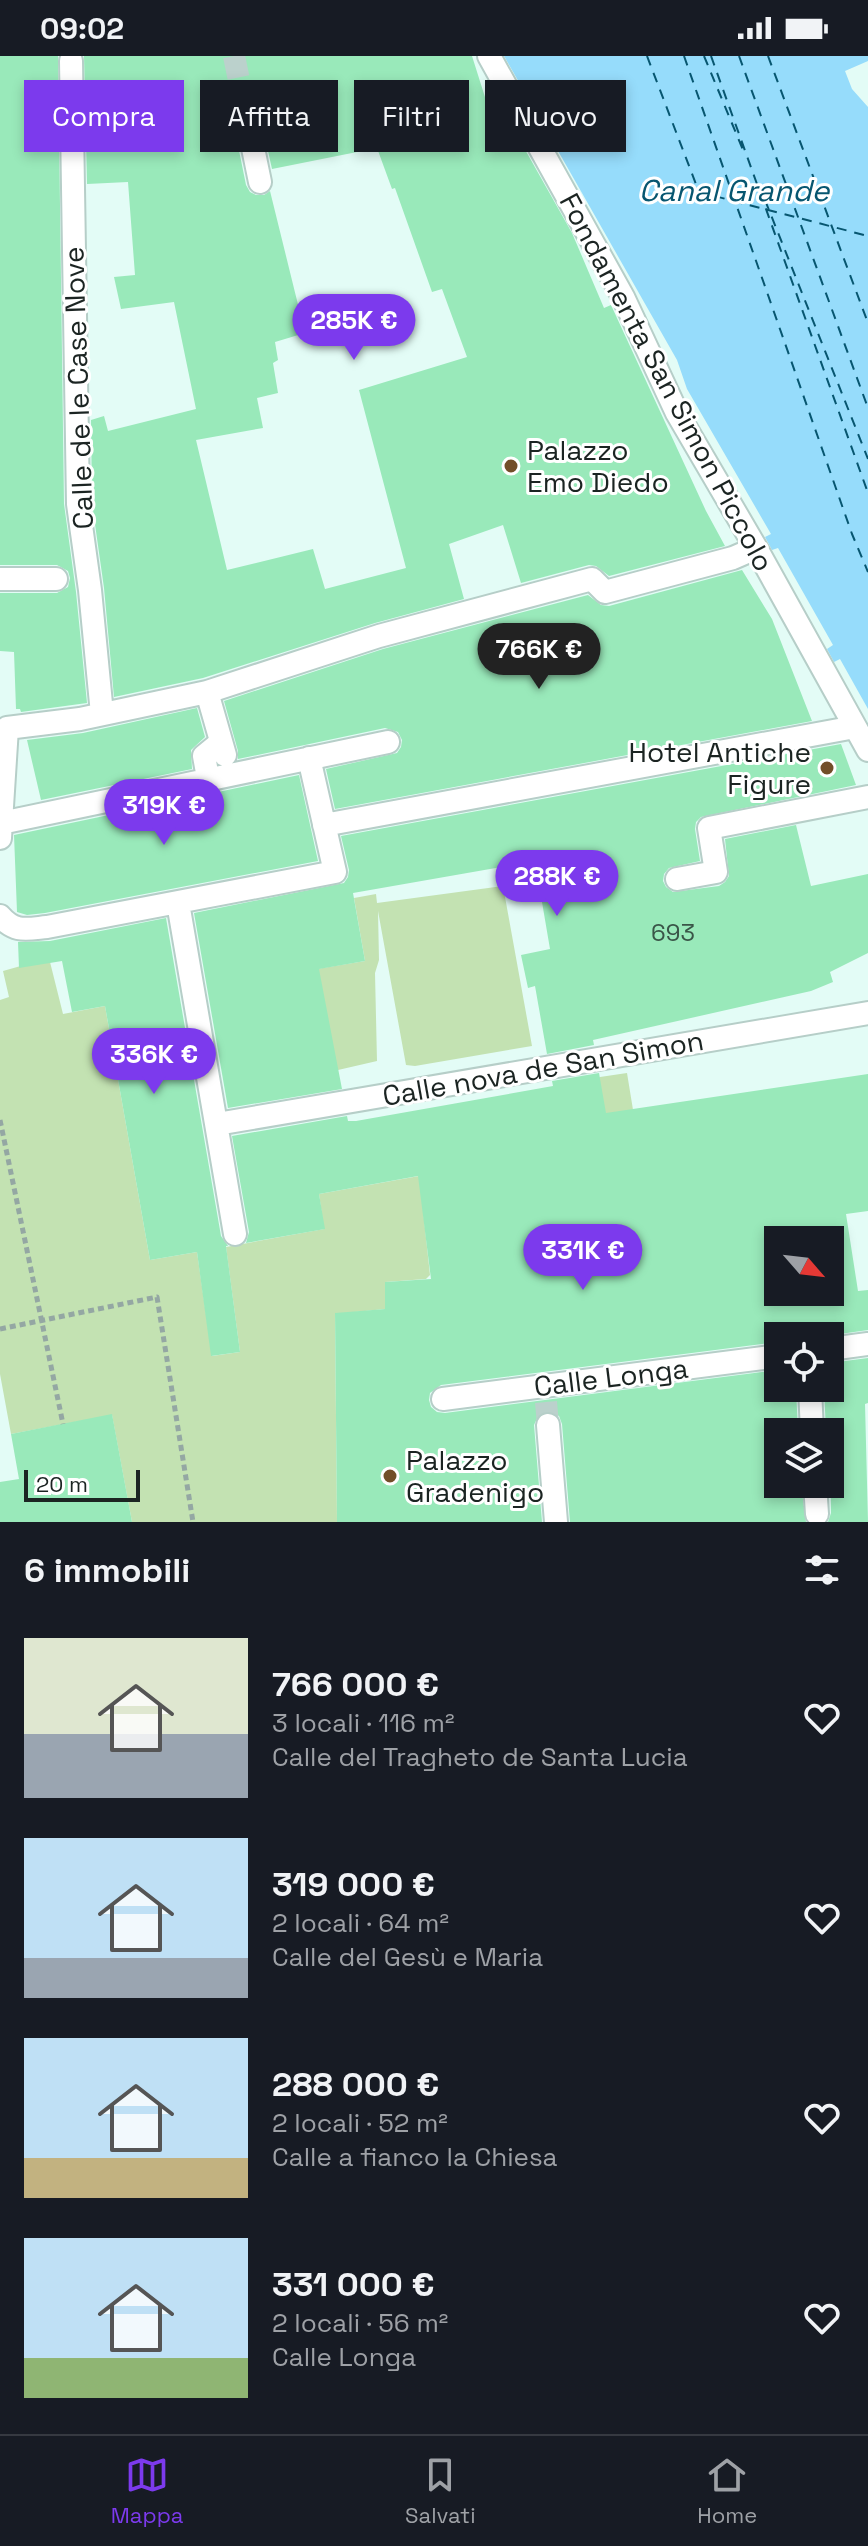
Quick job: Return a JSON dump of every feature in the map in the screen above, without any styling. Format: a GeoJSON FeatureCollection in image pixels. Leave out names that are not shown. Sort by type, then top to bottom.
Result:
{"type":"FeatureCollection","features":[{"type":"Feature","properties":{"kind":"street","name":"Fondamenta San Simon Piccolo"},"geometry":{"type":"LineString","coordinates":[[489,56],[623,297],[677,413],[868,750]]}},
{"type":"Feature","properties":{"kind":"street","name":"Calle de le Case Nove"},"geometry":{"type":"LineString","coordinates":[[71,61],[69,429],[78,504],[71,582],[102,714]]}},
{"type":"Feature","properties":{"kind":"street"},"geometry":{"type":"LineString","coordinates":[[254,152],[260,182]]}},
{"type":"Feature","properties":{"kind":"street"},"geometry":{"type":"LineString","coordinates":[[0,838],[7,728],[102,714],[207,692],[379,636],[592,579],[605,592],[733,558],[756,548]]}},
{"type":"Feature","properties":{"kind":"street"},"geometry":{"type":"LineString","coordinates":[[0,579],[71,582]]}},
{"type":"Feature","properties":{"kind":"street"},"geometry":{"type":"LineString","coordinates":[[207,692],[222,763]]}},
{"type":"Feature","properties":{"kind":"street"},"geometry":{"type":"LineString","coordinates":[[324,825],[855,727]]}},
{"type":"Feature","properties":{"kind":"street"},"geometry":{"type":"LineString","coordinates":[[1,823],[222,763],[309,758],[388,742]]}},
{"type":"Feature","properties":{"kind":"street"},"geometry":{"type":"LineString","coordinates":[[0,916],[9,926],[20,929],[47,927],[335,872],[309,758]]}},
{"type":"Feature","properties":{"kind":"street"},"geometry":{"type":"LineString","coordinates":[[677,879],[716,872],[709,828],[868,797]]}},
{"type":"Feature","properties":{"kind":"street"},"geometry":{"type":"LineString","coordinates":[[178,903],[235,1234]]}},
{"type":"Feature","properties":{"kind":"street","name":"Calle nova de San Simon"},"geometry":{"type":"LineString","coordinates":[[217,1124],[868,1013]]}},
{"type":"Feature","properties":{"kind":"street"},"geometry":{"type":"LineString","coordinates":[[844,1347],[868,1344]]}},
{"type":"Feature","properties":{"kind":"street","name":"Calle Longa"},"geometry":{"type":"LineString","coordinates":[[443,1399],[546,1394],[764,1358]]}},
{"type":"Feature","properties":{"kind":"street"},"geometry":{"type":"LineString","coordinates":[[548,1425],[556,1522]]}},
{"type":"Feature","properties":{"kind":"street"},"geometry":{"type":"LineString","coordinates":[[816,1498],[817,1514]]}},
{"type":"Feature","properties":{"kind":"path"},"geometry":{"type":"LineString","coordinates":[[0,1120],[63,1424]]}},
{"type":"Feature","properties":{"kind":"path"},"geometry":{"type":"LineString","coordinates":[[0,1329],[157,1297],[193,1522]]}},
{"type":"Feature","properties":{"kind":"green space"},"geometry":{"type":"Polygon","coordinates":[[[503,886],[532,1046],[406,1065],[378,911],[379,960],[375,973],[377,1061],[338,1070],[262,978],[365,961],[354,898],[376,894],[377,903],[503,886]]]}},
{"type":"Feature","properties":{"kind":"green space"},"geometry":{"type":"Polygon","coordinates":[[[49,958],[63,1014],[105,1006],[150,1260],[197,1252],[212,1356],[240,1352],[226,1247],[324,1229],[319,1194],[419,1176],[600,1077],[627,1073],[642,1165],[423,1210],[430,1275],[426,1279],[385,1282],[385,1309],[335,1314],[337,1522],[132,1522],[112,1415],[11,1434],[0,1374],[0,1000],[9,997],[3,971],[49,958]]]}},
{"type":"Feature","properties":{"kind":"water","name":"Canal Grande"},"geometry":{"type":"Polygon","coordinates":[[[504,56],[868,56],[868,61],[845,71],[852,89],[868,107],[868,709],[840,659],[834,662],[827,649],[833,645],[778,548],[772,550],[765,537],[771,534],[687,389],[677,360],[559,152],[626,152],[626,80],[518,80],[504,56]]]}},
{"type":"Feature","properties":{"kind":"building"},"geometry":{"type":"Polygon","coordinates":[[[0,56],[58,56],[58,80],[24,80],[24,152],[59,152],[64,504],[87,703],[21,712],[16,709],[14,652],[0,651],[0,593],[57,593],[68,587],[70,578],[68,571],[57,565],[0,565],[0,56]]]}},
{"type":"Feature","properties":{"kind":"building"},"geometry":{"type":"Polygon","coordinates":[[[84,56],[472,56],[485,97],[485,152],[526,152],[572,233],[604,308],[611,305],[725,546],[609,576],[596,566],[589,565],[521,583],[503,525],[449,544],[464,599],[375,623],[203,678],[114,697],[92,503],[91,420],[104,416],[108,431],[196,409],[174,302],[121,309],[114,277],[135,275],[128,182],[87,184],[86,152],[184,152],[184,80],[85,80],[84,56]],[[200,80],[200,152],[239,152],[250,192],[264,195],[270,191],[305,333],[275,342],[278,360],[273,363],[278,393],[257,398],[263,428],[196,440],[227,570],[313,549],[325,589],[406,568],[359,390],[467,357],[442,289],[432,292],[395,188],[392,189],[378,152],[469,152],[469,80],[354,80],[354,152],[357,152],[272,169],[268,152],[338,152],[338,80],[200,80]]]}},
{"type":"Feature","properties":{"kind":"building"},"geometry":{"type":"Polygon","coordinates":[[[742,570],[772,619],[812,721],[335,809],[326,769],[397,753],[402,740],[398,732],[385,728],[238,759],[224,701],[383,649],[588,595],[601,605],[609,606],[742,570]]]}},
{"type":"Feature","properties":{"kind":"building"},"geometry":{"type":"Polygon","coordinates":[[[197,708],[205,737],[191,750],[192,769],[41,800],[27,740],[83,733],[197,708]]]}},
{"type":"Feature","properties":{"kind":"building"},"geometry":{"type":"Polygon","coordinates":[[[841,744],[856,785],[701,817],[695,829],[700,861],[669,868],[663,881],[673,892],[719,886],[729,876],[725,839],[796,825],[811,886],[868,874],[868,953],[830,972],[833,982],[811,991],[593,1040],[594,1045],[547,1054],[535,986],[528,988],[521,955],[550,949],[535,861],[353,893],[365,961],[319,969],[342,1089],[228,1108],[194,913],[344,883],[349,870],[341,836],[841,744]]]}},
{"type":"Feature","properties":{"kind":"building"},"geometry":{"type":"Polygon","coordinates":[[[299,775],[318,861],[45,913],[27,915],[17,912],[14,835],[299,775]]]}},
{"type":"Feature","properties":{"kind":"building"},"geometry":{"type":"Polygon","coordinates":[[[166,918],[221,1236],[228,1246],[240,1352],[211,1356],[197,1252],[150,1260],[105,1006],[72,1012],[62,961],[19,968],[18,942],[50,941],[166,918]]]}},
{"type":"Feature","properties":{"kind":"building"},"geometry":{"type":"Polygon","coordinates":[[[599,1073],[606,1113],[868,1074],[868,1211],[846,1214],[858,1291],[868,1290],[868,1330],[844,1333],[844,1322],[764,1322],[764,1344],[441,1385],[430,1393],[429,1400],[437,1412],[445,1413],[764,1372],[764,1402],[797,1402],[797,1418],[764,1418],[764,1498],[803,1498],[806,1522],[570,1522],[562,1424],[559,1416],[548,1411],[539,1414],[534,1425],[542,1522],[337,1522],[335,1313],[385,1309],[385,1282],[431,1279],[418,1176],[319,1194],[325,1229],[246,1243],[249,1232],[232,1136],[347,1116],[348,1121],[356,1121],[553,1086],[552,1081],[599,1073]]]}},
{"type":"Feature","properties":{"kind":"building"},"geometry":{"type":"Polygon","coordinates":[[[868,1358],[868,1403],[865,1404],[868,1522],[828,1522],[831,1498],[844,1498],[844,1418],[825,1418],[825,1402],[844,1402],[844,1361],[868,1358]]]}},
{"type":"Feature","properties":{"kind":"building"},"geometry":{"type":"Polygon","coordinates":[[[112,1414],[132,1522],[0,1522],[0,1482],[19,1479],[11,1434],[112,1414]]]}},
{"type":"Feature","properties":{"kind":"ferry route"},"geometry":{"type":"LineString","coordinates":[[647,56],[699,192],[868,236]]}},
{"type":"Feature","properties":{"kind":"ferry route"},"geometry":{"type":"LineString","coordinates":[[684,56],[868,572]]}},
{"type":"Feature","properties":{"kind":"ferry route"},"geometry":{"type":"LineString","coordinates":[[704,56],[743,150]]}},
{"type":"Feature","properties":{"kind":"ferry route"},"geometry":{"type":"LineString","coordinates":[[711,56],[868,493]]}},
{"type":"Feature","properties":{"kind":"ferry route"},"geometry":{"type":"LineString","coordinates":[[739,56],[868,408]]}},
{"type":"Feature","properties":{"kind":"ferry route"},"geometry":{"type":"LineString","coordinates":[[768,56],[868,323]]}},
{"type":"Feature","properties":{"kind":"ferry route"},"geometry":{"type":"LineString","coordinates":[[765,200],[868,459]]}},
{"type":"Feature","properties":{"kind":"tunnel"},"geometry":{"type":"LineString","coordinates":[[234,56],[239,80]]}},
{"type":"Feature","properties":{"kind":"tunnel"},"geometry":{"type":"LineString","coordinates":[[546,1402],[548,1425]]}},
{"type":"Feature","properties":{"kind":"place","name":"Palazzo Emo Diedo"},"geometry":{"type":"Point","coordinates":[511,466]}},
{"type":"Feature","properties":{"kind":"place","name":"Hotel Antiche Figure"},"geometry":{"type":"Point","coordinates":[827,768]}},
{"type":"Feature","properties":{"kind":"place","name":"Palazzo Gradenigo"},"geometry":{"type":"Point","coordinates":[390,1476]}}]}
